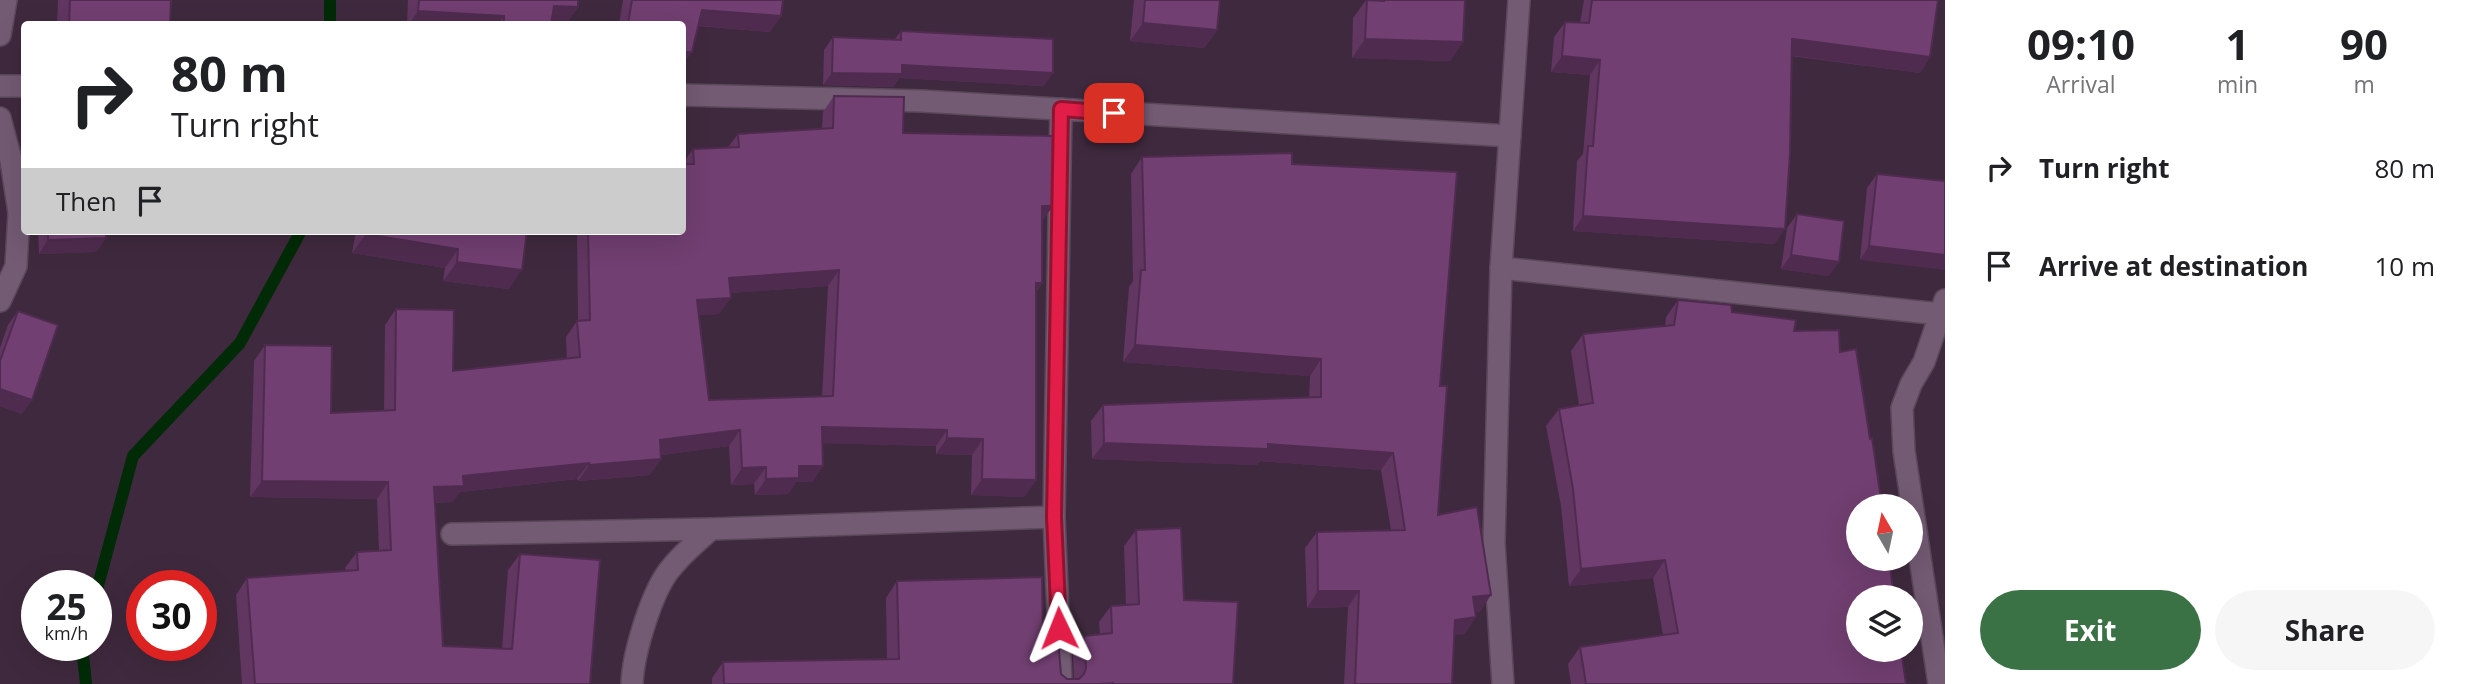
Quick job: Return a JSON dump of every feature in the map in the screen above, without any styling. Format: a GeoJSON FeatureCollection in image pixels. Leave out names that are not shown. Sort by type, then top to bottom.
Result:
{"type":"FeatureCollection","features":[{"type":"Feature","properties":{"kind":"street"},"geometry":{"type":"LineString","coordinates":[[0,35],[6,0]]}},
{"type":"Feature","properties":{"kind":"street"},"geometry":{"type":"LineString","coordinates":[[1503,684],[1494,543],[1501,268],[1519,0]]}},
{"type":"Feature","properties":{"kind":"street"},"geometry":{"type":"LineString","coordinates":[[0,86],[21,86]]}},
{"type":"Feature","properties":{"kind":"street"},"geometry":{"type":"LineString","coordinates":[[686,95],[922,101],[1510,136]]}},
{"type":"Feature","properties":{"kind":"street"},"geometry":{"type":"LineString","coordinates":[[1061,109],[1054,517],[1061,684]]}},
{"type":"Feature","properties":{"kind":"street"},"geometry":{"type":"LineString","coordinates":[[0,118],[11,160],[19,213],[16,266],[0,301]]}},
{"type":"Feature","properties":{"kind":"street"},"geometry":{"type":"LineString","coordinates":[[1501,268],[1942,307],[1924,362],[1911,384],[1902,408],[1904,452],[1939,684]]}},
{"type":"Feature","properties":{"kind":"street"},"geometry":{"type":"LineString","coordinates":[[452,534],[711,529],[1054,517]]}},
{"type":"Feature","properties":{"kind":"street"},"geometry":{"type":"LineString","coordinates":[[632,684],[633,668],[646,616],[670,569],[711,529]]}},
{"type":"Feature","properties":{"kind":"building"},"geometry":{"type":"Polygon","coordinates":[[[70,0],[171,0],[170,21],[69,21],[70,0]]]}},
{"type":"Feature","properties":{"kind":"building"},"geometry":{"type":"Polygon","coordinates":[[[419,0],[578,0],[578,7],[554,6],[552,21],[504,21],[504,16],[418,11],[419,0]]]}},
{"type":"Feature","properties":{"kind":"building"},"geometry":{"type":"Polygon","coordinates":[[[632,0],[783,0],[781,16],[702,10],[692,52],[686,52],[686,21],[628,21],[632,0]]]}},
{"type":"Feature","properties":{"kind":"building"},"geometry":{"type":"Polygon","coordinates":[[[1145,0],[1220,0],[1217,30],[1143,23],[1145,0]]]}},
{"type":"Feature","properties":{"kind":"building"},"geometry":{"type":"Polygon","coordinates":[[[1367,0],[1465,0],[1463,42],[1365,39],[1367,0]]]}},
{"type":"Feature","properties":{"kind":"building"},"geometry":{"type":"Polygon","coordinates":[[[1592,0],[1938,0],[1930,57],[1792,39],[1790,153],[1785,229],[1583,216],[1588,146],[1593,146],[1600,60],[1562,56],[1565,22],[1589,23],[1592,0]]]}},
{"type":"Feature","properties":{"kind":"building"},"geometry":{"type":"Polygon","coordinates":[[[901,31],[1053,39],[1053,73],[902,65],[902,74],[832,73],[833,37],[901,40],[901,31]]]}},
{"type":"Feature","properties":{"kind":"building"},"geometry":{"type":"Polygon","coordinates":[[[834,96],[904,97],[903,133],[1054,136],[1053,206],[1042,206],[1042,283],[1036,283],[1036,480],[982,479],[983,439],[947,438],[947,430],[822,427],[823,466],[799,466],[799,478],[766,479],[766,467],[742,468],[740,430],[660,440],[661,459],[589,463],[463,476],[464,486],[434,487],[443,646],[512,649],[520,554],[600,560],[590,684],[255,684],[247,578],[358,570],[357,552],[391,550],[388,482],[262,481],[265,345],[332,346],[331,413],[395,410],[396,309],[454,310],[453,371],[580,357],[577,321],[590,320],[588,235],[686,235],[686,164],[694,164],[693,149],[739,147],[738,134],[833,128],[834,96]],[[839,270],[729,278],[731,298],[697,300],[709,400],[833,396],[839,270]]]}},
{"type":"Feature","properties":{"kind":"building"},"geometry":{"type":"Polygon","coordinates":[[[1292,153],[1292,164],[1457,172],[1440,386],[1447,386],[1438,515],[1477,507],[1491,595],[1473,597],[1476,617],[1455,620],[1452,684],[1355,684],[1359,591],[1318,591],[1317,532],[1405,530],[1393,453],[1268,444],[1268,449],[1104,443],[1103,405],[1321,397],[1321,359],[1135,345],[1141,270],[1145,270],[1142,157],[1292,153]]]}},
{"type":"Feature","properties":{"kind":"building"},"geometry":{"type":"Polygon","coordinates":[[[1877,174],[1945,181],[1945,255],[1869,246],[1877,174]]]}},
{"type":"Feature","properties":{"kind":"building"},"geometry":{"type":"Polygon","coordinates":[[[1797,214],[1844,221],[1839,262],[1791,255],[1797,214]]]}},
{"type":"Feature","properties":{"kind":"building"},"geometry":{"type":"Polygon","coordinates":[[[48,235],[106,235],[106,238],[48,240],[48,235]]]}},
{"type":"Feature","properties":{"kind":"building"},"geometry":{"type":"Polygon","coordinates":[[[372,235],[526,235],[522,270],[457,262],[458,249],[372,235]]]}},
{"type":"Feature","properties":{"kind":"building"},"geometry":{"type":"Polygon","coordinates":[[[1678,300],[1731,305],[1732,312],[1796,320],[1794,331],[1839,330],[1840,352],[1856,349],[1880,494],[1846,494],[1846,571],[1891,571],[1892,585],[1846,585],[1846,662],[1903,662],[1906,684],[1586,684],[1580,647],[1678,633],[1665,560],[1581,569],[1573,489],[1559,409],[1593,403],[1583,334],[1674,325],[1678,300]]]}},
{"type":"Feature","properties":{"kind":"building"},"geometry":{"type":"Polygon","coordinates":[[[18,311],[58,325],[32,400],[0,389],[0,361],[18,311]]]}},
{"type":"Feature","properties":{"kind":"building"},"geometry":{"type":"Polygon","coordinates":[[[1181,528],[1184,600],[1238,602],[1233,684],[724,684],[723,662],[899,659],[897,581],[1042,577],[1043,641],[1058,639],[1061,674],[1067,679],[1079,679],[1086,668],[1084,636],[1112,633],[1111,606],[1139,604],[1136,530],[1181,528]]]}},
{"type":"Feature","properties":{"kind":"waterway"},"geometry":{"type":"LineString","coordinates":[[330,0],[330,21]]}},
{"type":"Feature","properties":{"kind":"waterway"},"geometry":{"type":"LineString","coordinates":[[102,570],[133,456],[240,343],[299,235]]}},
{"type":"Feature","properties":{"kind":"waterway"},"geometry":{"type":"LineString","coordinates":[[84,661],[86,684]]}},
{"type":"Feature","properties":{"kind":"route"},"geometry":{"type":"LineString","coordinates":[[1059,628],[1054,517],[1061,109],[1114,113]]}}]}
